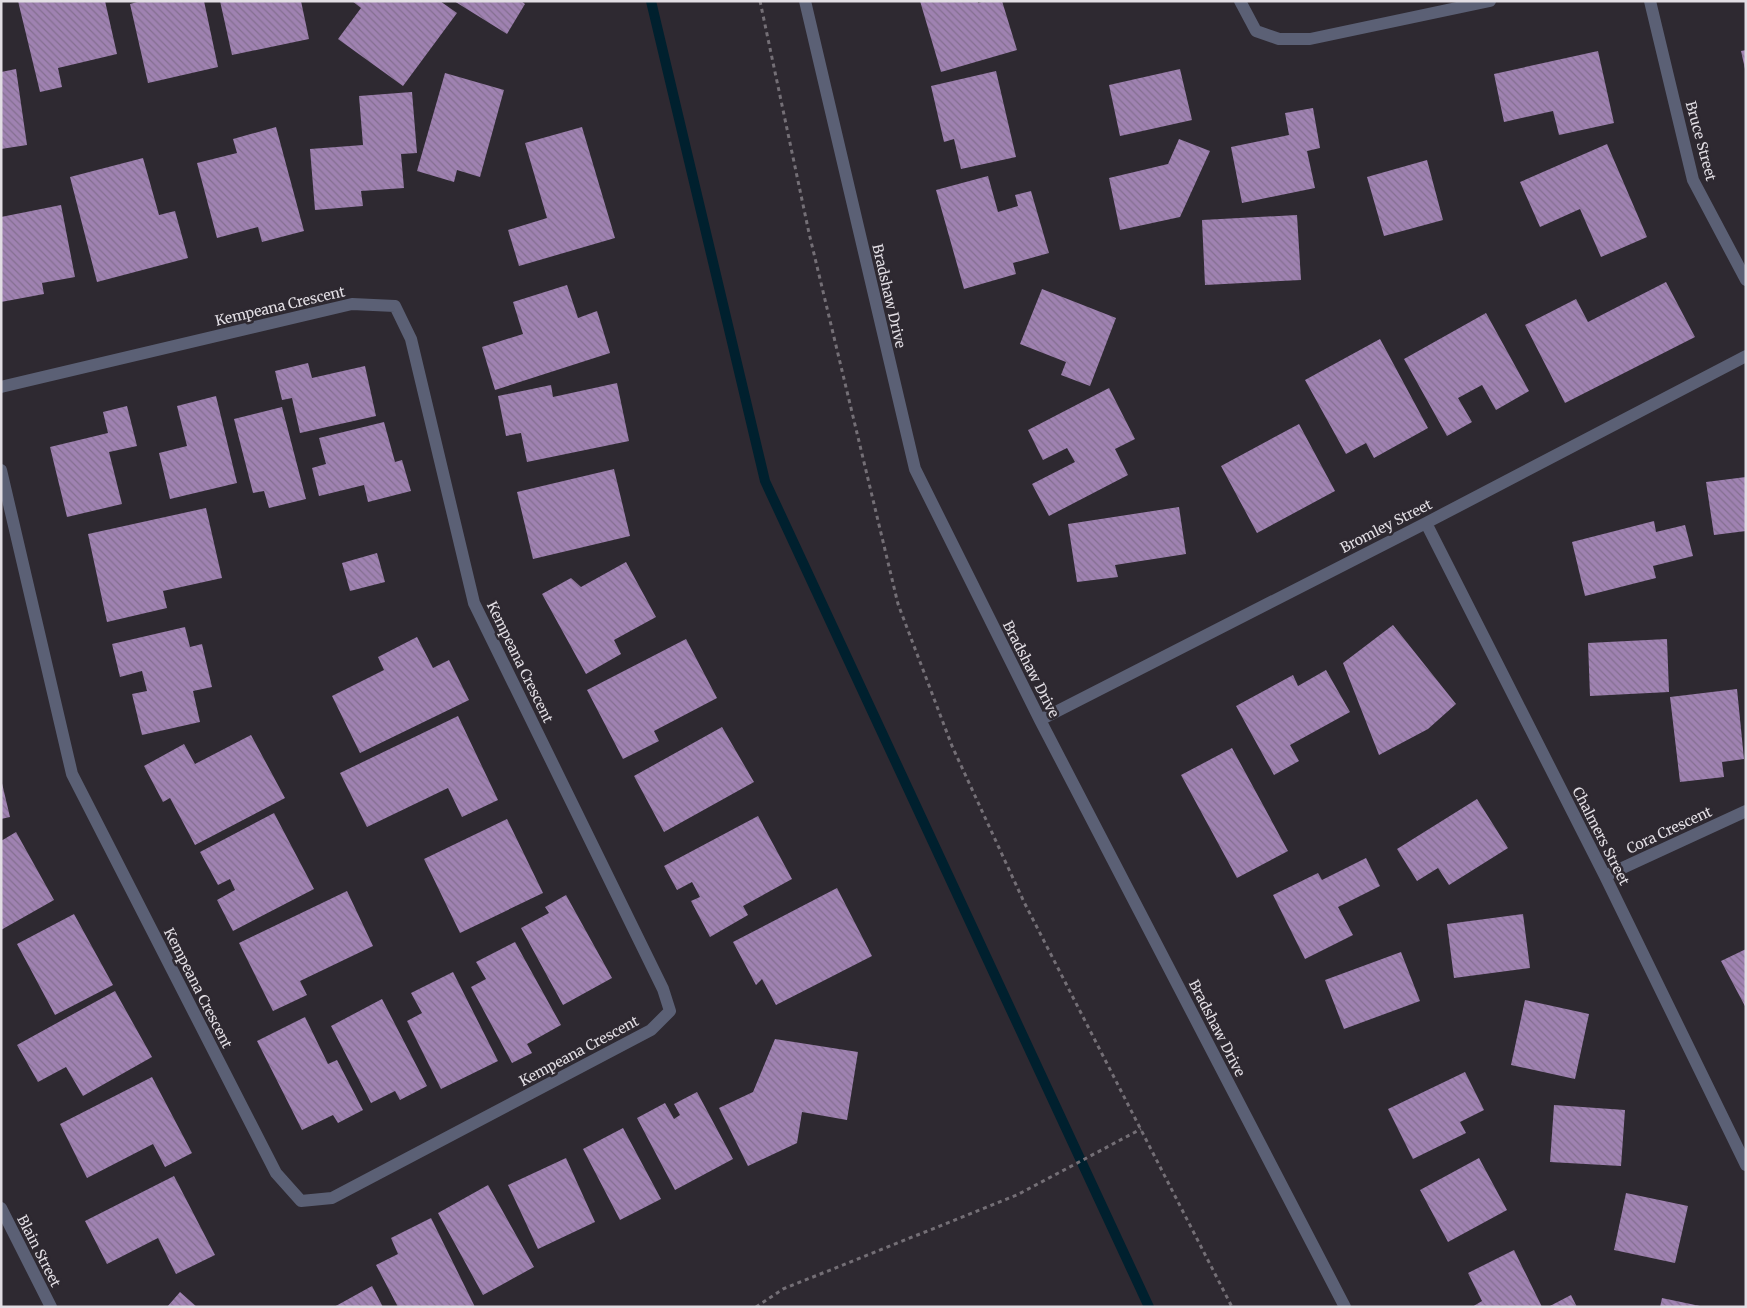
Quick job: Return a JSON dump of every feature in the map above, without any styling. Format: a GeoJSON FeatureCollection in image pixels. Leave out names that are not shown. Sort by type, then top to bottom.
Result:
{"type":"FeatureCollection","features":[{"type":"Feature","properties":{"kind":"street","name":"Bradshaw Drive"},"geometry":{"type":"LineString","coordinates":[[805,1],[915,469],[1040,720],[1345,1307]]}},
{"type":"Feature","properties":{"kind":"street"},"geometry":{"type":"LineString","coordinates":[[1240,1],[1256,31],[1279,39],[1310,39],[1490,1]]}},
{"type":"Feature","properties":{"kind":"street","name":"Bruce Street"},"geometry":{"type":"LineString","coordinates":[[1650,1],[1694,180],[1746,280]]}},
{"type":"Feature","properties":{"kind":"street","name":"Kempeana Crescent"},"geometry":{"type":"LineString","coordinates":[[1,387],[352,304],[395,306],[411,338],[474,603],[663,989],[670,1011],[651,1030],[332,1198],[301,1201],[276,1173],[72,774],[1,470]]}},
{"type":"Feature","properties":{"kind":"street","name":"Bromley Street"},"geometry":{"type":"LineString","coordinates":[[1040,720],[1426,523],[1746,356]]}},
{"type":"Feature","properties":{"kind":"street","name":"Chalmers Street"},"geometry":{"type":"LineString","coordinates":[[1426,523],[1605,876],[1746,1165]]}},
{"type":"Feature","properties":{"kind":"street","name":"Cora Crescent"},"geometry":{"type":"LineString","coordinates":[[1605,876],[1746,811]]}},
{"type":"Feature","properties":{"kind":"street","name":"Blain Street"},"geometry":{"type":"LineString","coordinates":[[1,1208],[51,1307]]}},
{"type":"Feature","properties":{"kind":"path"},"geometry":{"type":"LineString","coordinates":[[760,1],[809,234],[898,604],[952,746],[1024,902],[1232,1307]]}},
{"type":"Feature","properties":{"kind":"path"},"geometry":{"type":"LineString","coordinates":[[756,1307],[783,1289],[1017,1195],[1141,1129]]}},
{"type":"Feature","properties":{"kind":"building"},"geometry":{"type":"Polygon","coordinates":[[[18,1],[105,1],[117,54],[58,68],[62,87],[40,92],[18,1]]]}},
{"type":"Feature","properties":{"kind":"building"},"geometry":{"type":"Polygon","coordinates":[[[141,1],[204,1],[218,67],[148,83],[130,4],[141,1]]]}},
{"type":"Feature","properties":{"kind":"building"},"geometry":{"type":"Polygon","coordinates":[[[220,1],[301,1],[309,39],[232,55],[220,1]]]}},
{"type":"Feature","properties":{"kind":"building"},"geometry":{"type":"Polygon","coordinates":[[[352,1],[440,1],[457,13],[403,86],[338,39],[361,8],[352,1]]]}},
{"type":"Feature","properties":{"kind":"building"},"geometry":{"type":"Polygon","coordinates":[[[454,1],[521,1],[525,4],[507,34],[454,1]]]}},
{"type":"Feature","properties":{"kind":"building"},"geometry":{"type":"Polygon","coordinates":[[[920,1],[978,1],[978,3],[1002,1],[1017,50],[941,72],[920,1]]]}},
{"type":"Feature","properties":{"kind":"building"},"geometry":{"type":"Polygon","coordinates":[[[1746,50],[1746,69],[1745,69],[1741,51],[1746,50]]]}},
{"type":"Feature","properties":{"kind":"building"},"geometry":{"type":"Polygon","coordinates":[[[1598,51],[1614,123],[1559,135],[1553,111],[1504,122],[1494,74],[1598,51]]]}},
{"type":"Feature","properties":{"kind":"building"},"geometry":{"type":"Polygon","coordinates":[[[16,69],[27,145],[1,149],[1,72],[16,69]]]}},
{"type":"Feature","properties":{"kind":"building"},"geometry":{"type":"Polygon","coordinates":[[[1180,69],[1192,120],[1120,136],[1109,85],[1180,69]]]}},
{"type":"Feature","properties":{"kind":"building"},"geometry":{"type":"Polygon","coordinates":[[[996,71],[1016,157],[961,169],[954,139],[944,142],[931,86],[996,71]]]}},
{"type":"Feature","properties":{"kind":"building"},"geometry":{"type":"Polygon","coordinates":[[[445,73],[504,90],[480,177],[457,170],[454,182],[417,171],[445,73]]]}},
{"type":"Feature","properties":{"kind":"building"},"geometry":{"type":"Polygon","coordinates":[[[412,92],[417,153],[401,154],[404,188],[361,191],[363,206],[315,210],[310,149],[363,145],[359,96],[412,92]]]}},
{"type":"Feature","properties":{"kind":"building"},"geometry":{"type":"Polygon","coordinates":[[[1313,108],[1320,148],[1307,151],[1315,188],[1242,203],[1231,147],[1289,135],[1285,113],[1313,108]]]}},
{"type":"Feature","properties":{"kind":"building"},"geometry":{"type":"Polygon","coordinates":[[[276,127],[304,231],[262,242],[258,227],[217,238],[197,163],[237,153],[233,139],[276,127]]]}},
{"type":"Feature","properties":{"kind":"building"},"geometry":{"type":"Polygon","coordinates":[[[582,127],[615,238],[519,266],[508,230],[547,218],[525,143],[582,127]]]}},
{"type":"Feature","properties":{"kind":"building"},"geometry":{"type":"Polygon","coordinates":[[[1179,139],[1210,151],[1180,217],[1120,230],[1109,178],[1168,164],[1179,139]]]}},
{"type":"Feature","properties":{"kind":"building"},"geometry":{"type":"Polygon","coordinates":[[[1607,144],[1647,237],[1601,257],[1580,209],[1540,227],[1520,182],[1607,144]]]}},
{"type":"Feature","properties":{"kind":"building"},"geometry":{"type":"Polygon","coordinates":[[[143,158],[159,215],[175,211],[188,258],[97,282],[70,177],[143,158]]]}},
{"type":"Feature","properties":{"kind":"building"},"geometry":{"type":"Polygon","coordinates":[[[1427,160],[1443,220],[1384,236],[1367,177],[1427,160]]]}},
{"type":"Feature","properties":{"kind":"building"},"geometry":{"type":"Polygon","coordinates":[[[988,176],[998,212],[1018,206],[1015,195],[1031,191],[1049,253],[1013,263],[1016,274],[964,289],[936,190],[988,176]]]}},
{"type":"Feature","properties":{"kind":"building"},"geometry":{"type":"Polygon","coordinates":[[[61,205],[75,277],[42,283],[44,294],[1,302],[1,217],[61,205]]]}},
{"type":"Feature","properties":{"kind":"building"},"geometry":{"type":"Polygon","coordinates":[[[1297,215],[1301,280],[1205,285],[1202,220],[1297,215]]]}},
{"type":"Feature","properties":{"kind":"building"},"geometry":{"type":"Polygon","coordinates":[[[1666,282],[1695,337],[1565,403],[1525,325],[1576,299],[1588,322],[1666,282]]]}},
{"type":"Feature","properties":{"kind":"building"},"geometry":{"type":"Polygon","coordinates":[[[567,285],[578,318],[597,311],[610,353],[495,390],[482,347],[523,334],[513,302],[567,285]]]}},
{"type":"Feature","properties":{"kind":"building"},"geometry":{"type":"Polygon","coordinates":[[[1042,289],[1116,318],[1090,386],[1061,375],[1066,362],[1020,344],[1042,289]]]}},
{"type":"Feature","properties":{"kind":"building"},"geometry":{"type":"Polygon","coordinates":[[[1486,313],[1529,391],[1496,410],[1482,385],[1458,398],[1472,422],[1447,436],[1404,359],[1486,313]]]}},
{"type":"Feature","properties":{"kind":"building"},"geometry":{"type":"Polygon","coordinates":[[[1380,339],[1428,428],[1374,458],[1366,443],[1346,454],[1305,380],[1380,339]]]}},
{"type":"Feature","properties":{"kind":"building"},"geometry":{"type":"Polygon","coordinates":[[[308,363],[312,378],[365,366],[376,416],[300,433],[292,398],[282,400],[275,371],[308,363]]]}},
{"type":"Feature","properties":{"kind":"building"},"geometry":{"type":"Polygon","coordinates":[[[617,383],[629,441],[527,462],[521,433],[506,436],[498,396],[551,385],[553,397],[617,383]]]}},
{"type":"Feature","properties":{"kind":"building"},"geometry":{"type":"Polygon","coordinates":[[[1109,388],[1135,439],[1115,449],[1128,475],[1049,516],[1032,484],[1075,462],[1067,448],[1043,460],[1028,430],[1109,388]]]}},
{"type":"Feature","properties":{"kind":"building"},"geometry":{"type":"Polygon","coordinates":[[[216,396],[237,483],[170,499],[159,453],[187,446],[177,406],[216,396]]]}},
{"type":"Feature","properties":{"kind":"building"},"geometry":{"type":"Polygon","coordinates":[[[127,406],[137,446],[109,452],[122,504],[67,517],[50,447],[108,433],[103,412],[127,406]]]}},
{"type":"Feature","properties":{"kind":"building"},"geometry":{"type":"Polygon","coordinates":[[[282,407],[306,499],[269,508],[264,491],[253,493],[234,419],[282,407]]]}},
{"type":"Feature","properties":{"kind":"building"},"geometry":{"type":"Polygon","coordinates":[[[384,422],[395,462],[402,460],[411,491],[368,502],[364,485],[319,496],[312,468],[326,464],[319,438],[384,422]]]}},
{"type":"Feature","properties":{"kind":"building"},"geometry":{"type":"Polygon","coordinates":[[[1299,424],[1335,491],[1257,533],[1221,466],[1299,424]]]}},
{"type":"Feature","properties":{"kind":"building"},"geometry":{"type":"Polygon","coordinates":[[[614,469],[630,536],[533,559],[517,492],[614,469]]]}},
{"type":"Feature","properties":{"kind":"building"},"geometry":{"type":"Polygon","coordinates":[[[1746,477],[1746,531],[1714,535],[1706,482],[1746,477]]]}},
{"type":"Feature","properties":{"kind":"building"},"geometry":{"type":"Polygon","coordinates":[[[1179,507],[1186,554],[1115,565],[1118,577],[1077,582],[1068,524],[1179,507]]]}},
{"type":"Feature","properties":{"kind":"building"},"geometry":{"type":"Polygon","coordinates":[[[206,508],[222,578],[163,591],[167,608],[107,622],[88,534],[206,508]]]}},
{"type":"Feature","properties":{"kind":"building"},"geometry":{"type":"Polygon","coordinates":[[[1654,521],[1656,532],[1685,525],[1693,556],[1653,566],[1656,578],[1585,596],[1572,542],[1654,521]]]}},
{"type":"Feature","properties":{"kind":"building"},"geometry":{"type":"Polygon","coordinates":[[[377,553],[385,582],[350,591],[342,563],[377,553]]]}},
{"type":"Feature","properties":{"kind":"building"},"geometry":{"type":"Polygon","coordinates":[[[626,562],[656,617],[614,640],[621,654],[586,674],[542,594],[571,578],[581,587],[626,562]]]}},
{"type":"Feature","properties":{"kind":"building"},"geometry":{"type":"Polygon","coordinates":[[[1393,625],[1456,704],[1428,729],[1379,755],[1343,663],[1393,625]]]}},
{"type":"Feature","properties":{"kind":"building"},"geometry":{"type":"Polygon","coordinates":[[[185,627],[190,647],[202,644],[212,687],[193,691],[200,722],[142,735],[132,694],[147,691],[142,671],[120,677],[112,644],[185,627]]]}},
{"type":"Feature","properties":{"kind":"building"},"geometry":{"type":"Polygon","coordinates":[[[417,637],[433,668],[449,660],[469,700],[360,753],[332,696],[384,670],[378,657],[417,637]]]}},
{"type":"Feature","properties":{"kind":"building"},"geometry":{"type":"Polygon","coordinates":[[[686,639],[717,698],[654,731],[659,741],[623,759],[587,690],[686,639]]]}},
{"type":"Feature","properties":{"kind":"building"},"geometry":{"type":"Polygon","coordinates":[[[1667,639],[1669,692],[1590,696],[1588,643],[1667,639]]]}},
{"type":"Feature","properties":{"kind":"building"},"geometry":{"type":"Polygon","coordinates":[[[1326,670],[1350,712],[1290,745],[1299,761],[1274,775],[1236,706],[1293,675],[1298,686],[1326,670]]]}},
{"type":"Feature","properties":{"kind":"building"},"geometry":{"type":"Polygon","coordinates":[[[1737,689],[1744,759],[1722,762],[1724,777],[1680,782],[1670,697],[1737,689]]]}},
{"type":"Feature","properties":{"kind":"building"},"geometry":{"type":"Polygon","coordinates":[[[458,716],[498,800],[462,817],[448,788],[367,827],[340,773],[458,716]]]}},
{"type":"Feature","properties":{"kind":"building"},"geometry":{"type":"Polygon","coordinates":[[[722,727],[754,782],[664,832],[634,776],[722,727]]]}},
{"type":"Feature","properties":{"kind":"building"},"geometry":{"type":"Polygon","coordinates":[[[251,735],[285,798],[195,845],[170,798],[163,802],[144,766],[184,744],[195,764],[251,735]]]}},
{"type":"Feature","properties":{"kind":"building"},"geometry":{"type":"Polygon","coordinates":[[[1232,748],[1288,851],[1237,878],[1181,775],[1232,748]]]}},
{"type":"Feature","properties":{"kind":"building"},"geometry":{"type":"Polygon","coordinates":[[[1,779],[10,817],[1,819],[1,779]]]}},
{"type":"Feature","properties":{"kind":"building"},"geometry":{"type":"Polygon","coordinates":[[[1477,799],[1508,848],[1449,885],[1438,868],[1417,881],[1397,849],[1477,799]]]}},
{"type":"Feature","properties":{"kind":"building"},"geometry":{"type":"Polygon","coordinates":[[[274,813],[314,889],[233,931],[217,900],[235,890],[230,879],[218,885],[200,852],[274,813]]]}},
{"type":"Feature","properties":{"kind":"building"},"geometry":{"type":"Polygon","coordinates":[[[758,816],[792,879],[743,906],[748,915],[710,937],[691,901],[700,897],[692,882],[677,890],[664,866],[758,816]]]}},
{"type":"Feature","properties":{"kind":"building"},"geometry":{"type":"Polygon","coordinates":[[[507,819],[543,893],[460,933],[424,859],[507,819]]]}},
{"type":"Feature","properties":{"kind":"building"},"geometry":{"type":"Polygon","coordinates":[[[16,832],[54,900],[1,930],[1,841],[16,832]]]}},
{"type":"Feature","properties":{"kind":"building"},"geometry":{"type":"Polygon","coordinates":[[[1366,858],[1380,886],[1338,907],[1353,935],[1305,959],[1273,895],[1318,873],[1322,880],[1366,858]]]}},
{"type":"Feature","properties":{"kind":"building"},"geometry":{"type":"Polygon","coordinates":[[[837,888],[872,956],[776,1005],[762,979],[756,985],[733,942],[837,888]]]}},
{"type":"Feature","properties":{"kind":"building"},"geometry":{"type":"Polygon","coordinates":[[[347,891],[373,946],[300,981],[307,995],[273,1011],[239,943],[347,891]]]}},
{"type":"Feature","properties":{"kind":"building"},"geometry":{"type":"Polygon","coordinates":[[[566,895],[612,978],[563,1005],[521,928],[549,913],[545,907],[566,895]]]}},
{"type":"Feature","properties":{"kind":"building"},"geometry":{"type":"Polygon","coordinates":[[[74,914],[113,985],[55,1015],[17,944],[74,914]]]}},
{"type":"Feature","properties":{"kind":"building"},"geometry":{"type":"Polygon","coordinates":[[[1523,914],[1530,968],[1454,978],[1447,924],[1523,914]]]}},
{"type":"Feature","properties":{"kind":"building"},"geometry":{"type":"Polygon","coordinates":[[[515,942],[561,1025],[527,1044],[532,1053],[512,1063],[471,987],[486,979],[476,962],[515,942]]]}},
{"type":"Feature","properties":{"kind":"building"},"geometry":{"type":"Polygon","coordinates":[[[1746,949],[1746,1008],[1721,961],[1746,949]]]}},
{"type":"Feature","properties":{"kind":"building"},"geometry":{"type":"Polygon","coordinates":[[[1401,952],[1420,1001],[1344,1029],[1325,980],[1401,952]]]}},
{"type":"Feature","properties":{"kind":"building"},"geometry":{"type":"Polygon","coordinates":[[[453,972],[498,1061],[441,1089],[407,1021],[422,1013],[411,993],[453,972]]]}},
{"type":"Feature","properties":{"kind":"building"},"geometry":{"type":"Polygon","coordinates":[[[115,991],[152,1057],[83,1096],[66,1067],[38,1082],[17,1045],[115,991]]]}},
{"type":"Feature","properties":{"kind":"building"},"geometry":{"type":"Polygon","coordinates":[[[382,999],[427,1086],[400,1100],[395,1091],[371,1103],[331,1026],[382,999]]]}},
{"type":"Feature","properties":{"kind":"building"},"geometry":{"type":"Polygon","coordinates":[[[1525,1000],[1589,1014],[1575,1079],[1511,1065],[1525,1000]]]}},
{"type":"Feature","properties":{"kind":"building"},"geometry":{"type":"Polygon","coordinates":[[[305,1017],[328,1064],[337,1060],[363,1110],[338,1123],[333,1115],[302,1130],[257,1041],[305,1017]]]}},
{"type":"Feature","properties":{"kind":"building"},"geometry":{"type":"Polygon","coordinates":[[[775,1039],[858,1052],[847,1120],[802,1112],[797,1143],[748,1166],[719,1108],[753,1092],[775,1039]]]}},
{"type":"Feature","properties":{"kind":"building"},"geometry":{"type":"Polygon","coordinates":[[[1465,1072],[1484,1110],[1460,1122],[1466,1133],[1413,1159],[1388,1109],[1465,1072]]]}},
{"type":"Feature","properties":{"kind":"building"},"geometry":{"type":"Polygon","coordinates":[[[152,1077],[192,1153],[165,1167],[153,1144],[87,1178],[60,1124],[152,1077]]]}},
{"type":"Feature","properties":{"kind":"building"},"geometry":{"type":"Polygon","coordinates":[[[697,1092],[733,1159],[675,1190],[637,1118],[665,1103],[674,1119],[680,1115],[674,1104],[697,1092]]]}},
{"type":"Feature","properties":{"kind":"building"},"geometry":{"type":"Polygon","coordinates":[[[1554,1105],[1625,1110],[1621,1166],[1550,1162],[1554,1105]]]}},
{"type":"Feature","properties":{"kind":"building"},"geometry":{"type":"Polygon","coordinates":[[[623,1128],[661,1199],[620,1220],[583,1149],[623,1128]]]}},
{"type":"Feature","properties":{"kind":"building"},"geometry":{"type":"Polygon","coordinates":[[[566,1158],[595,1222],[538,1249],[508,1185],[566,1158]]]}},
{"type":"Feature","properties":{"kind":"building"},"geometry":{"type":"Polygon","coordinates":[[[1479,1158],[1507,1210],[1448,1242],[1420,1190],[1479,1158]]]}},
{"type":"Feature","properties":{"kind":"building"},"geometry":{"type":"Polygon","coordinates":[[[174,1176],[215,1255],[176,1274],[158,1238],[107,1264],[85,1221],[174,1176]]]}},
{"type":"Feature","properties":{"kind":"building"},"geometry":{"type":"Polygon","coordinates":[[[488,1185],[534,1267],[483,1295],[438,1213],[488,1185]]]}},
{"type":"Feature","properties":{"kind":"building"},"geometry":{"type":"Polygon","coordinates":[[[1626,1193],[1688,1206],[1675,1263],[1614,1250],[1626,1193]]]}},
{"type":"Feature","properties":{"kind":"building"},"geometry":{"type":"Polygon","coordinates":[[[431,1218],[475,1307],[398,1307],[376,1265],[398,1254],[391,1238],[431,1218]]]}},
{"type":"Feature","properties":{"kind":"building"},"geometry":{"type":"Polygon","coordinates":[[[1514,1250],[1542,1307],[1472,1307],[1482,1301],[1468,1273],[1514,1250]]]}},
{"type":"Feature","properties":{"kind":"building"},"geometry":{"type":"Polygon","coordinates":[[[372,1286],[383,1307],[334,1307],[372,1286]]]}},
{"type":"Feature","properties":{"kind":"building"},"geometry":{"type":"Polygon","coordinates":[[[180,1292],[197,1307],[167,1307],[180,1292]]]}},
{"type":"Feature","properties":{"kind":"building"},"geometry":{"type":"Polygon","coordinates":[[[1571,1295],[1577,1307],[1548,1307],[1571,1295]]]}},
{"type":"Feature","properties":{"kind":"building"},"geometry":{"type":"Polygon","coordinates":[[[1662,1298],[1700,1306],[1700,1307],[1660,1307],[1662,1298]]]}},
{"type":"Feature","properties":{"kind":"waterway"},"geometry":{"type":"LineString","coordinates":[[651,1],[765,481],[1149,1307]]}}]}
